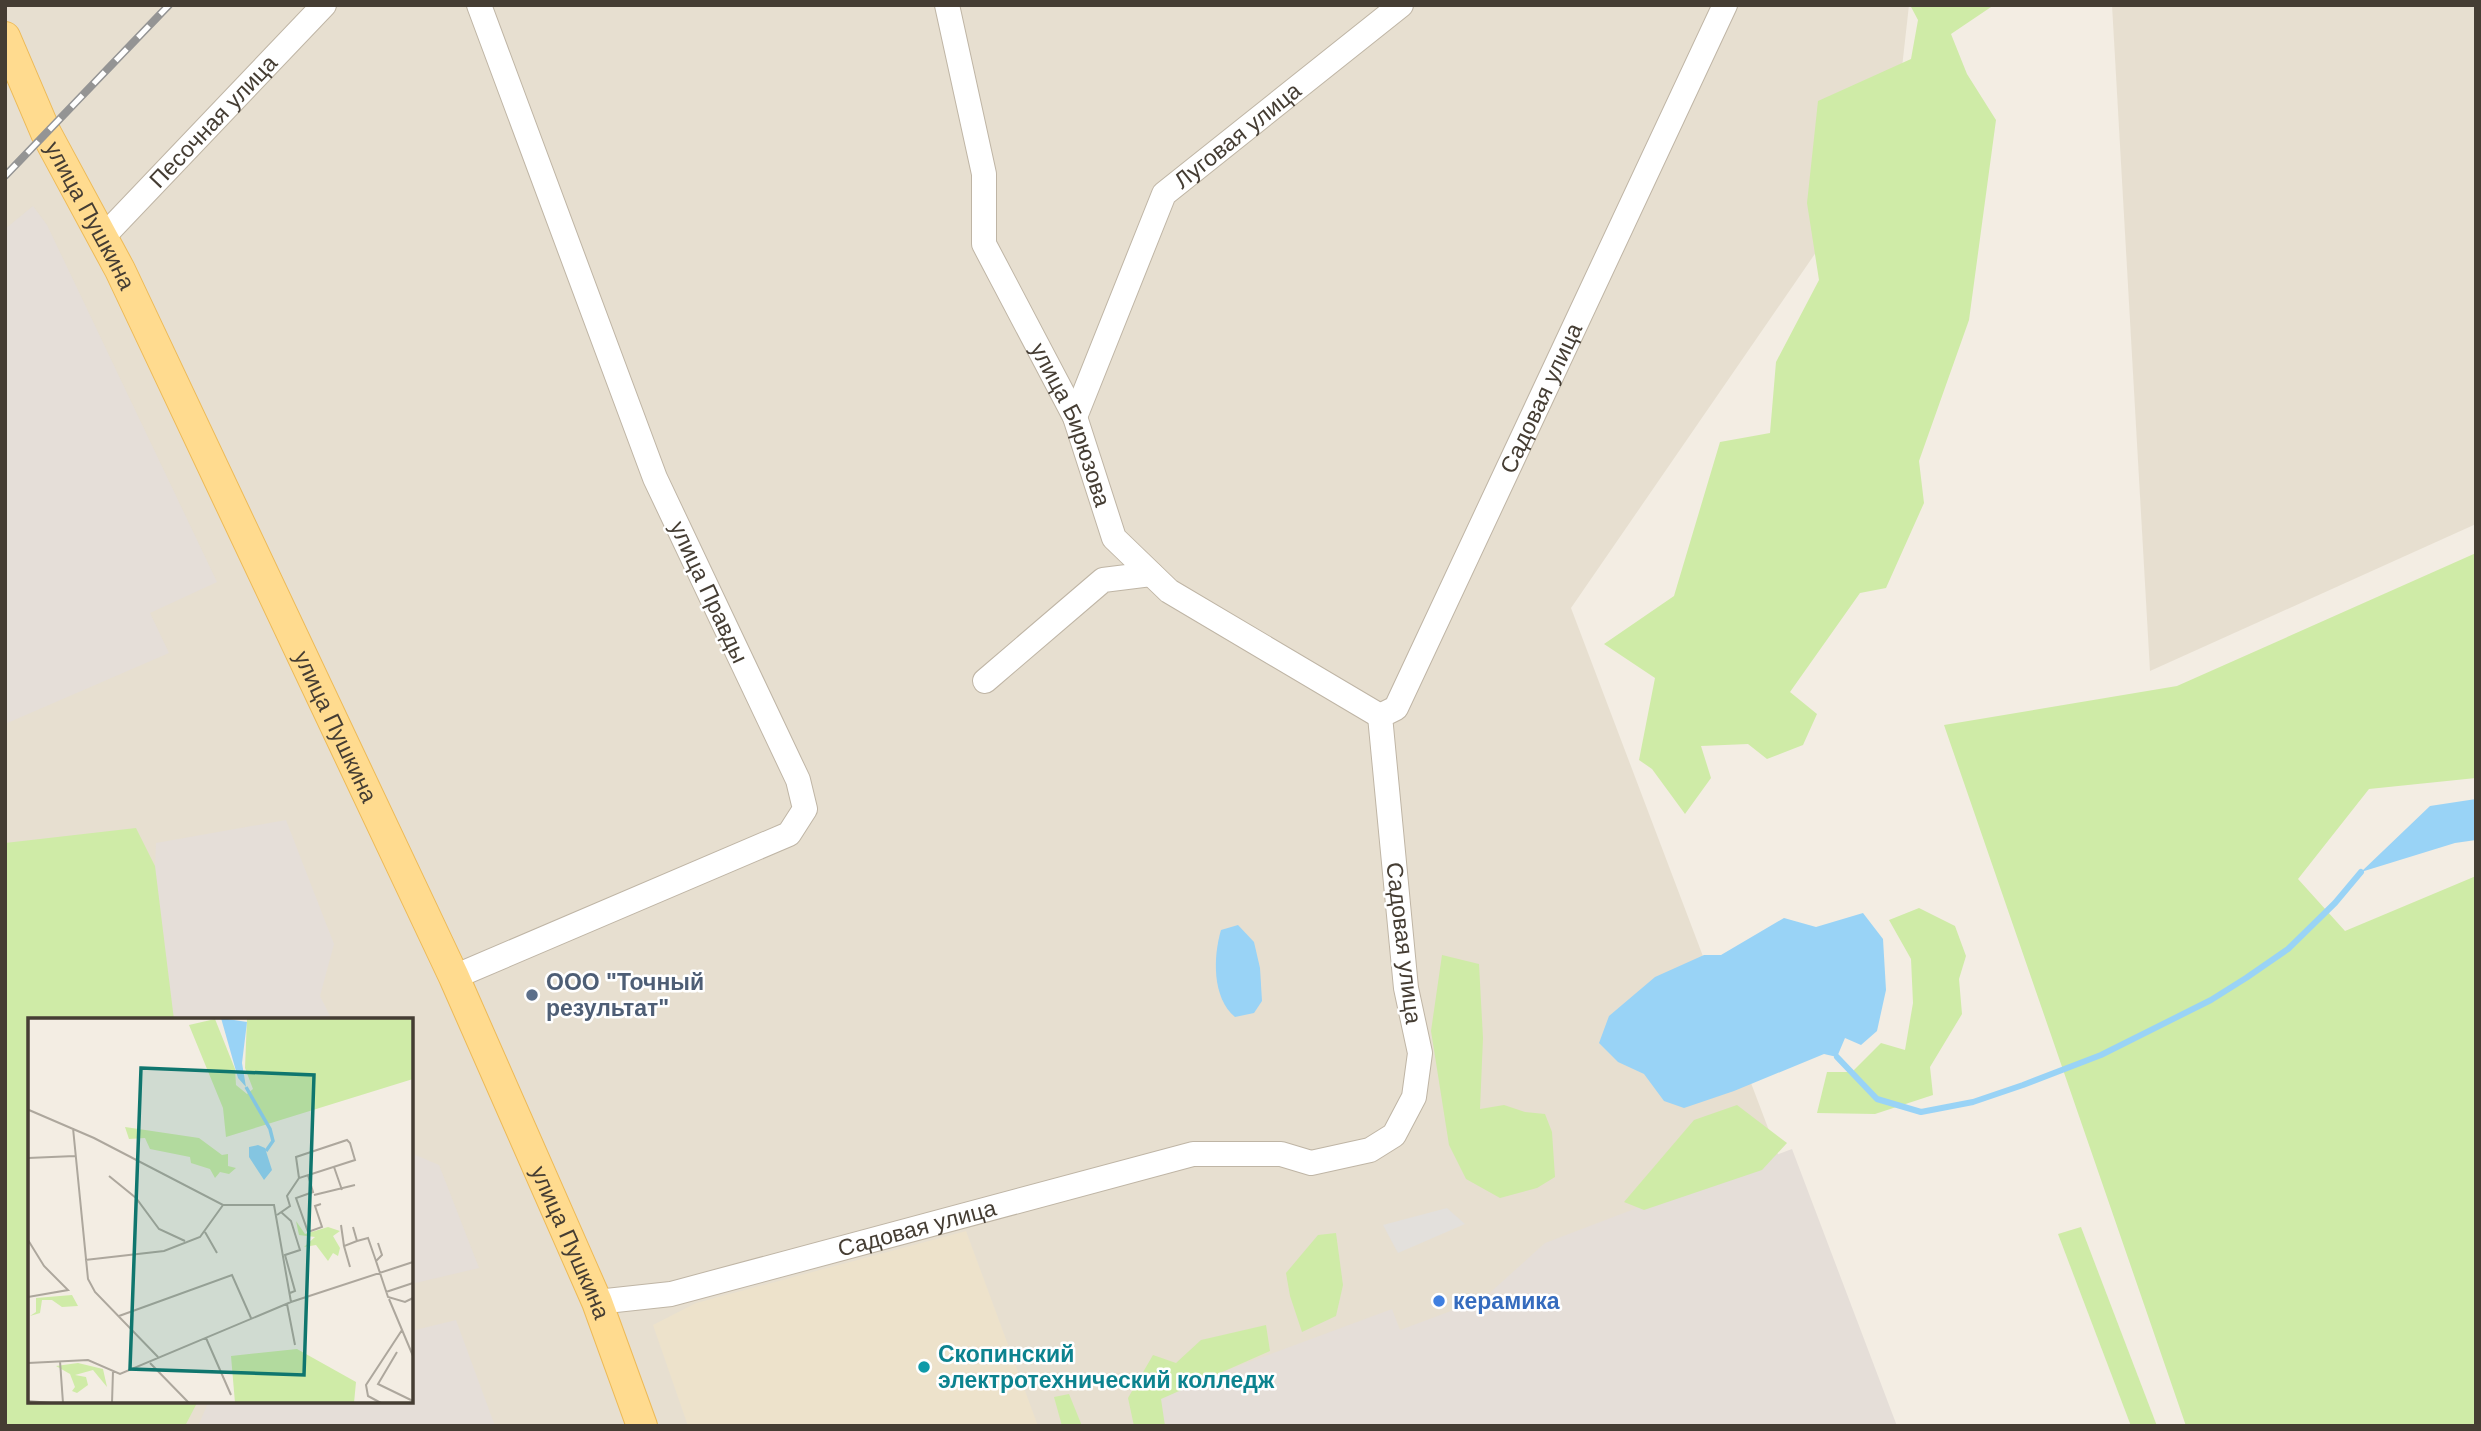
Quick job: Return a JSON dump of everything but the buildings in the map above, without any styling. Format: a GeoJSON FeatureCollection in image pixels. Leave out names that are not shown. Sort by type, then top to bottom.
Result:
{"type":"FeatureCollection","features":[{"type":"Feature","properties":{"kind":"main road","name":"улица Пушкина"},"geometry":{"type":"LineString","coordinates":[[5,37],[46,133],[120,271],[454,977],[597,1302],[642,1426]]}},
{"type":"Feature","properties":{"kind":"street","name":"Песочная улица"},"geometry":{"type":"LineString","coordinates":[[102,238],[324,5]]}},
{"type":"Feature","properties":{"kind":"street","name":"улица Правды"},"geometry":{"type":"LineString","coordinates":[[454,977],[789,834],[805,808],[798,780],[655,478],[479,5]]}},
{"type":"Feature","properties":{"kind":"street","name":"улица Бирюзова"},"geometry":{"type":"LineString","coordinates":[[947,5],[984,174],[984,244],[1075,417],[1114,538],[1168,591],[1380,716]]}},
{"type":"Feature","properties":{"kind":"street","name":"Луговая улица"},"geometry":{"type":"LineString","coordinates":[[1075,417],[1164,194],[1401,5]]}},
{"type":"Feature","properties":{"kind":"street","name":"Садовая улица"},"geometry":{"type":"LineString","coordinates":[[597,1302],[671,1294],[1194,1154],[1281,1154],[1311,1163],[1370,1150],[1394,1135],[1415,1097],[1420,1053],[1406,988],[1380,716],[1396,708],[1725,5]]}},
{"type":"Feature","properties":{"kind":"street"},"geometry":{"type":"LineString","coordinates":[[985,681],[1104,580],[1151,574]]}},
{"type":"Feature","properties":{"kind":"shaded area"},"geometry":{"type":"Polygon","coordinates":[[[5,5],[1909,5],[1894,139],[1571,608],[1881,1426],[5,1426],[5,5]]]}},
{"type":"Feature","properties":{"kind":"shaded area"},"geometry":{"type":"Polygon","coordinates":[[[2112,5],[2476,5],[2476,524],[2150,671],[2112,5]]]}},
{"type":"Feature","properties":{"kind":"shaded area"},"geometry":{"type":"Polygon","coordinates":[[[33,206],[47,225],[217,582],[150,613],[169,653],[5,724],[5,229],[33,206]]]}},
{"type":"Feature","properties":{"kind":"shaded area"},"geometry":{"type":"Polygon","coordinates":[[[286,820],[334,944],[320,996],[331,1018],[174,1018],[155,866],[156,843],[286,820]]]}},
{"type":"Feature","properties":{"kind":"shaded area"},"geometry":{"type":"Polygon","coordinates":[[[1792,1149],[1897,1426],[1150,1426],[1141,1402],[1392,1309],[1400,1330],[1483,1299],[1545,1243],[1792,1149]]]}},
{"type":"Feature","properties":{"kind":"shaded area"},"geometry":{"type":"Polygon","coordinates":[[[413,1154],[439,1165],[479,1268],[413,1284],[413,1154]]]}},
{"type":"Feature","properties":{"kind":"shaded area"},"geometry":{"type":"Polygon","coordinates":[[[1447,1208],[1465,1224],[1398,1253],[1383,1225],[1447,1208]]]}},
{"type":"Feature","properties":{"kind":"shaded area"},"geometry":{"type":"Polygon","coordinates":[[[966,1231],[1038,1426],[688,1426],[653,1325],[696,1303],[966,1231]]]}},
{"type":"Feature","properties":{"kind":"shaded area"},"geometry":{"type":"Polygon","coordinates":[[[456,1320],[495,1426],[198,1426],[208,1403],[413,1403],[413,1331],[456,1320]]]}},
{"type":"Feature","properties":{"kind":"green space"},"geometry":{"type":"Polygon","coordinates":[[[1910,5],[1994,5],[1951,34],[1967,74],[1996,120],[1969,320],[1919,461],[1924,503],[1886,588],[1860,593],[1790,692],[1817,714],[1803,745],[1767,759],[1748,744],[1701,746],[1711,778],[1685,814],[1652,769],[1639,760],[1655,678],[1604,644],[1674,596],[1720,442],[1770,433],[1776,362],[1819,280],[1807,203],[1818,101],[1911,59],[1918,20],[1910,5]]]}},
{"type":"Feature","properties":{"kind":"green space"},"geometry":{"type":"Polygon","coordinates":[[[2476,553],[2476,778],[2369,789],[2298,879],[2345,931],[2476,876],[2476,1426],[2186,1426],[1944,725],[2177,686],[2476,553]]]}},
{"type":"Feature","properties":{"kind":"green space"},"geometry":{"type":"Polygon","coordinates":[[[136,828],[155,866],[174,1018],[28,1018],[28,1403],[197,1403],[185,1426],[5,1426],[5,843],[136,828]]]}},
{"type":"Feature","properties":{"kind":"green space"},"geometry":{"type":"Polygon","coordinates":[[[1919,908],[1955,926],[1966,956],[1959,979],[1962,1014],[1930,1067],[1933,1095],[1875,1114],[1817,1113],[1827,1072],[1852,1072],[1881,1043],[1905,1050],[1913,1003],[1911,959],[1889,920],[1919,908]]]}},
{"type":"Feature","properties":{"kind":"green space"},"geometry":{"type":"Polygon","coordinates":[[[1442,955],[1479,964],[1483,1038],[1480,1109],[1504,1105],[1525,1112],[1545,1114],[1552,1132],[1555,1177],[1537,1188],[1500,1198],[1466,1179],[1449,1145],[1431,1031],[1442,955]]]}},
{"type":"Feature","properties":{"kind":"green space"},"geometry":{"type":"Polygon","coordinates":[[[1737,1105],[1787,1143],[1762,1170],[1644,1210],[1624,1202],[1694,1120],[1737,1105]]]}},
{"type":"Feature","properties":{"kind":"green space"},"geometry":{"type":"Polygon","coordinates":[[[2081,1227],[2157,1426],[2131,1426],[2058,1234],[2081,1227]]]}},
{"type":"Feature","properties":{"kind":"green space"},"geometry":{"type":"Polygon","coordinates":[[[1336,1233],[1343,1285],[1336,1316],[1302,1332],[1290,1296],[1286,1273],[1318,1235],[1336,1233]]]}},
{"type":"Feature","properties":{"kind":"green space"},"geometry":{"type":"Polygon","coordinates":[[[1266,1325],[1270,1351],[1161,1399],[1165,1426],[1134,1426],[1128,1398],[1153,1355],[1176,1363],[1201,1340],[1266,1325]]]}},
{"type":"Feature","properties":{"kind":"green space"},"geometry":{"type":"Polygon","coordinates":[[[1069,1394],[1082,1426],[1062,1426],[1054,1397],[1069,1394]]]}},
{"type":"Feature","properties":{"kind":"water"},"geometry":{"type":"Polygon","coordinates":[[[2476,799],[2476,840],[2455,843],[2361,872],[2430,806],[2476,799]]]}},
{"type":"Feature","properties":{"kind":"water"},"geometry":{"type":"Polygon","coordinates":[[[1863,913],[1883,939],[1886,990],[1877,1031],[1861,1045],[1845,1038],[1837,1057],[1824,1054],[1734,1091],[1684,1108],[1664,1101],[1644,1074],[1618,1062],[1599,1043],[1609,1016],[1655,977],[1704,955],[1721,955],[1784,918],[1816,927],[1863,913]]]}},
{"type":"Feature","properties":{"kind":"water"},"geometry":{"type":"Polygon","coordinates":[[[1238,925],[1254,942],[1260,968],[1262,1001],[1254,1013],[1235,1017],[1227,1009],[1218,988],[1216,964],[1221,930],[1238,925]]]}},
{"type":"Feature","properties":{"kind":"waterway"},"geometry":{"type":"LineString","coordinates":[[1837,1057],[1877,1099],[1921,1112],[1973,1102],[2023,1085],[2101,1055],[2211,1000],[2246,978],[2288,949],[2335,903],[2361,872]]}},
{"type":"Feature","properties":{"kind":"railway"},"geometry":{"type":"LineString","coordinates":[[5,176],[169,5]]}},
{"type":"Feature","properties":{"kind":"place","name":"ООО \"Точный результат\""},"geometry":{"type":"Point","coordinates":[532,995]}},
{"type":"Feature","properties":{"kind":"place","name":"керамика"},"geometry":{"type":"Point","coordinates":[1439,1301]}},
{"type":"Feature","properties":{"kind":"place","name":"Скопинский электротехнический колледж"},"geometry":{"type":"Point","coordinates":[924,1367]}}]}
